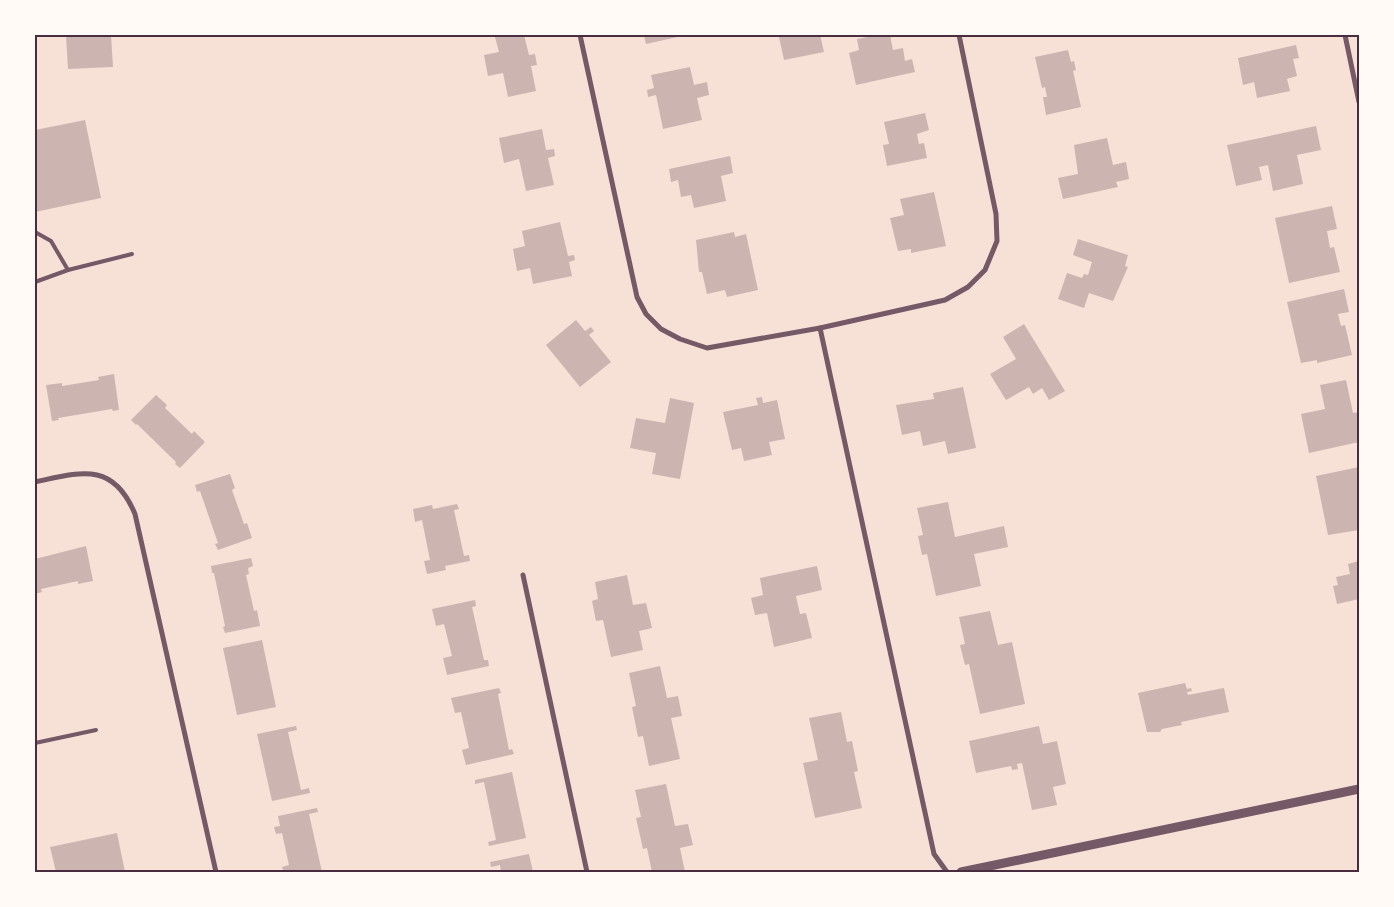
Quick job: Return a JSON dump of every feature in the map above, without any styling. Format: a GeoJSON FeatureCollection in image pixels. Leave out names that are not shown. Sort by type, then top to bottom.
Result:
{"type":"FeatureCollection","features":[{"type":"Feature","properties":{"kind":"street"},"geometry":{"type":"LineString","coordinates":[[580,35],[637,296],[646,314],[661,329],[680,339],[707,348],[820,328],[945,300],[968,287],[984,270],[997,241],[996,214],[959,35]]}},
{"type":"Feature","properties":{"kind":"street"},"geometry":{"type":"LineString","coordinates":[[1345,35],[1359,102]]}},
{"type":"Feature","properties":{"kind":"street"},"geometry":{"type":"LineString","coordinates":[[820,328],[934,854],[947,872]]}},
{"type":"Feature","properties":{"kind":"street"},"geometry":{"type":"LineString","coordinates":[[35,482],[77,473],[95,474],[114,482],[128,496],[135,514],[216,872]]}},
{"type":"Feature","properties":{"kind":"street"},"geometry":{"type":"LineString","coordinates":[[523,575],[587,872]]}},
{"type":"Feature","properties":{"kind":"street"},"geometry":{"type":"LineString","coordinates":[[961,872],[1359,789]]}},
{"type":"Feature","properties":{"kind":"lane"},"geometry":{"type":"LineString","coordinates":[[35,232],[51,241],[68,270]]}},
{"type":"Feature","properties":{"kind":"lane"},"geometry":{"type":"LineString","coordinates":[[35,282],[68,270],[132,254]]}},
{"type":"Feature","properties":{"kind":"lane"},"geometry":{"type":"LineString","coordinates":[[35,743],[96,730]]}},
{"type":"Feature","properties":{"kind":"building"},"geometry":{"type":"Polygon","coordinates":[[[66,35],[111,35],[113,67],[68,69],[66,35]]]}},
{"type":"Feature","properties":{"kind":"building"},"geometry":{"type":"Polygon","coordinates":[[[524,35],[529,55],[535,54],[537,65],[531,66],[536,91],[508,97],[503,73],[488,76],[484,55],[499,52],[495,37],[524,35]]]}},
{"type":"Feature","properties":{"kind":"building"},"geometry":{"type":"Polygon","coordinates":[[[644,35],[682,35],[682,36],[646,44],[644,35]]]}},
{"type":"Feature","properties":{"kind":"building"},"geometry":{"type":"Polygon","coordinates":[[[788,35],[820,35],[824,52],[784,60],[779,37],[788,35]]]}},
{"type":"Feature","properties":{"kind":"building"},"geometry":{"type":"Polygon","coordinates":[[[890,35],[893,50],[903,48],[905,61],[912,59],[915,72],[856,85],[849,53],[859,50],[857,39],[890,35]]]}},
{"type":"Feature","properties":{"kind":"building"},"geometry":{"type":"Polygon","coordinates":[[[1296,45],[1299,58],[1293,59],[1297,76],[1287,79],[1290,91],[1257,98],[1254,82],[1243,85],[1238,58],[1296,45]]]}},
{"type":"Feature","properties":{"kind":"building"},"geometry":{"type":"Polygon","coordinates":[[[1068,50],[1071,62],[1074,61],[1076,70],[1073,71],[1081,107],[1046,115],[1043,97],[1047,97],[1045,87],[1042,88],[1035,57],[1068,50]]]}},
{"type":"Feature","properties":{"kind":"building"},"geometry":{"type":"Polygon","coordinates":[[[690,67],[694,85],[707,82],[709,95],[697,98],[702,120],[663,129],[656,95],[648,97],[647,90],[654,88],[651,75],[690,67]]]}},
{"type":"Feature","properties":{"kind":"building"},"geometry":{"type":"Polygon","coordinates":[[[925,113],[929,130],[917,134],[919,144],[924,143],[927,158],[887,166],[883,145],[889,144],[884,122],[925,113]]]}},
{"type":"Feature","properties":{"kind":"building"},"geometry":{"type":"Polygon","coordinates":[[[85,120],[101,198],[35,212],[35,130],[85,120]]]}},
{"type":"Feature","properties":{"kind":"building"},"geometry":{"type":"Polygon","coordinates":[[[1316,126],[1321,150],[1297,155],[1303,184],[1273,191],[1268,165],[1259,167],[1262,180],[1236,186],[1227,145],[1316,126]]]}},
{"type":"Feature","properties":{"kind":"building"},"geometry":{"type":"Polygon","coordinates":[[[542,129],[546,150],[554,149],[555,156],[548,158],[554,185],[526,191],[519,159],[504,163],[499,138],[542,129]]]}},
{"type":"Feature","properties":{"kind":"building"},"geometry":{"type":"Polygon","coordinates":[[[1107,138],[1113,165],[1126,162],[1129,179],[1116,182],[1118,187],[1063,199],[1058,178],[1078,174],[1074,145],[1107,138]]]}},
{"type":"Feature","properties":{"kind":"building"},"geometry":{"type":"Polygon","coordinates":[[[730,156],[733,173],[721,176],[726,201],[694,208],[691,195],[681,197],[678,180],[671,182],[669,169],[730,156]]]}},
{"type":"Feature","properties":{"kind":"building"},"geometry":{"type":"Polygon","coordinates":[[[934,192],[946,246],[911,253],[911,249],[898,251],[890,218],[904,215],[900,199],[934,192]]]}},
{"type":"Feature","properties":{"kind":"building"},"geometry":{"type":"Polygon","coordinates":[[[1332,206],[1337,229],[1327,231],[1330,248],[1334,247],[1340,272],[1289,283],[1275,218],[1332,206]]]}},
{"type":"Feature","properties":{"kind":"building"},"geometry":{"type":"Polygon","coordinates":[[[560,222],[568,256],[574,255],[575,260],[569,262],[572,276],[533,284],[530,268],[517,271],[513,249],[525,246],[522,231],[560,222]]]}},
{"type":"Feature","properties":{"kind":"building"},"geometry":{"type":"Polygon","coordinates":[[[734,232],[735,237],[746,234],[758,290],[727,297],[725,290],[707,294],[702,272],[699,272],[696,240],[734,232]]]}},
{"type":"Feature","properties":{"kind":"building"},"geometry":{"type":"Polygon","coordinates":[[[1078,239],[1128,255],[1125,266],[1128,267],[1113,301],[1089,293],[1084,308],[1058,299],[1067,273],[1082,278],[1084,274],[1088,275],[1092,262],[1073,255],[1078,239]]]}},
{"type":"Feature","properties":{"kind":"building"},"geometry":{"type":"Polygon","coordinates":[[[1344,289],[1349,312],[1338,314],[1341,326],[1345,325],[1352,355],[1317,363],[1317,360],[1301,363],[1287,302],[1344,289]]]}},
{"type":"Feature","properties":{"kind":"building"},"geometry":{"type":"Polygon","coordinates":[[[576,320],[585,331],[591,327],[594,331],[589,335],[611,362],[580,387],[546,345],[576,320]]]}},
{"type":"Feature","properties":{"kind":"building"},"geometry":{"type":"Polygon","coordinates":[[[1024,324],[1065,391],[1049,400],[1042,388],[1033,394],[1029,387],[1006,400],[990,374],[1016,359],[1003,337],[1024,324]]]}},
{"type":"Feature","properties":{"kind":"building"},"geometry":{"type":"Polygon","coordinates":[[[114,374],[119,410],[113,411],[112,409],[58,418],[59,420],[52,421],[46,385],[62,383],[62,386],[99,380],[98,377],[114,374]]]}},
{"type":"Feature","properties":{"kind":"building"},"geometry":{"type":"Polygon","coordinates":[[[1346,380],[1353,413],[1359,412],[1359,442],[1309,453],[1301,414],[1325,409],[1320,385],[1346,380]]]}},
{"type":"Feature","properties":{"kind":"building"},"geometry":{"type":"Polygon","coordinates":[[[963,387],[976,448],[948,454],[945,441],[923,446],[920,431],[902,435],[896,405],[934,399],[933,393],[963,387]]]}},
{"type":"Feature","properties":{"kind":"building"},"geometry":{"type":"Polygon","coordinates":[[[156,395],[167,405],[165,408],[192,434],[194,431],[205,442],[180,468],[131,420],[156,395]]]}},
{"type":"Feature","properties":{"kind":"building"},"geometry":{"type":"Polygon","coordinates":[[[762,397],[763,403],[777,400],[785,439],[769,442],[772,455],[744,461],[741,448],[732,450],[723,412],[758,405],[756,398],[762,397]]]}},
{"type":"Feature","properties":{"kind":"building"},"geometry":{"type":"Polygon","coordinates":[[[670,398],[694,403],[680,479],[652,474],[656,453],[630,448],[636,418],[665,423],[670,398]]]}},
{"type":"Feature","properties":{"kind":"building"},"geometry":{"type":"Polygon","coordinates":[[[1359,467],[1359,530],[1328,535],[1316,476],[1359,467]]]}},
{"type":"Feature","properties":{"kind":"building"},"geometry":{"type":"Polygon","coordinates":[[[230,474],[235,488],[232,490],[244,524],[247,523],[252,538],[218,550],[215,544],[218,543],[200,491],[197,492],[195,485],[230,474]]]}},
{"type":"Feature","properties":{"kind":"building"},"geometry":{"type":"Polygon","coordinates":[[[948,502],[955,537],[1004,526],[1008,547],[974,554],[981,586],[936,596],[927,554],[922,555],[918,536],[923,535],[917,508],[948,502]]]}},
{"type":"Feature","properties":{"kind":"building"},"geometry":{"type":"Polygon","coordinates":[[[457,504],[459,509],[454,510],[464,556],[469,555],[470,561],[445,566],[446,570],[427,574],[424,561],[430,560],[422,520],[415,522],[413,509],[432,505],[433,509],[457,504]]]}},
{"type":"Feature","properties":{"kind":"building"},"geometry":{"type":"Polygon","coordinates":[[[86,546],[93,581],[78,584],[78,581],[41,589],[42,592],[35,594],[35,559],[86,546]]]}},
{"type":"Feature","properties":{"kind":"building"},"geometry":{"type":"Polygon","coordinates":[[[251,558],[253,566],[248,568],[249,574],[246,575],[254,611],[257,610],[260,626],[225,633],[214,573],[212,573],[211,566],[251,558]]]}},
{"type":"Feature","properties":{"kind":"building"},"geometry":{"type":"Polygon","coordinates":[[[1359,561],[1359,599],[1337,604],[1333,586],[1338,585],[1336,577],[1350,574],[1348,564],[1359,561]]]}},
{"type":"Feature","properties":{"kind":"building"},"geometry":{"type":"Polygon","coordinates":[[[817,566],[822,590],[796,596],[800,614],[806,613],[812,638],[774,647],[767,613],[755,615],[751,598],[763,595],[760,578],[817,566]]]}},
{"type":"Feature","properties":{"kind":"building"},"geometry":{"type":"Polygon","coordinates":[[[627,575],[633,605],[646,603],[652,628],[639,631],[643,650],[611,657],[603,620],[596,621],[592,601],[598,599],[595,582],[627,575]]]}},
{"type":"Feature","properties":{"kind":"building"},"geometry":{"type":"Polygon","coordinates":[[[475,600],[476,606],[472,607],[484,660],[488,660],[489,666],[447,675],[443,658],[452,656],[444,624],[436,626],[432,609],[475,600]]]}},
{"type":"Feature","properties":{"kind":"building"},"geometry":{"type":"Polygon","coordinates":[[[990,611],[998,645],[1012,642],[1025,704],[980,714],[969,664],[965,665],[960,645],[965,644],[959,617],[990,611]]]}},
{"type":"Feature","properties":{"kind":"building"},"geometry":{"type":"Polygon","coordinates":[[[262,640],[276,707],[237,715],[223,648],[262,640]]]}},
{"type":"Feature","properties":{"kind":"building"},"geometry":{"type":"Polygon","coordinates":[[[660,666],[667,698],[678,696],[682,716],[671,718],[680,759],[649,766],[643,736],[638,737],[632,707],[636,706],[629,673],[660,666]]]}},
{"type":"Feature","properties":{"kind":"building"},"geometry":{"type":"Polygon","coordinates":[[[1185,683],[1187,689],[1191,688],[1192,691],[1187,692],[1188,695],[1224,688],[1229,712],[1181,722],[1182,725],[1162,729],[1160,732],[1147,732],[1138,693],[1185,683]]]}},
{"type":"Feature","properties":{"kind":"building"},"geometry":{"type":"Polygon","coordinates":[[[499,688],[501,693],[498,694],[509,750],[512,749],[514,754],[466,765],[462,750],[469,748],[461,712],[455,713],[451,698],[499,688]]]}},
{"type":"Feature","properties":{"kind":"building"},"geometry":{"type":"Polygon","coordinates":[[[841,712],[847,742],[852,741],[858,771],[854,772],[862,808],[815,818],[803,763],[818,760],[809,718],[841,712]]]}},
{"type":"Feature","properties":{"kind":"building"},"geometry":{"type":"Polygon","coordinates":[[[296,726],[297,730],[288,732],[301,790],[309,788],[310,793],[272,801],[257,734],[296,726]]]}},
{"type":"Feature","properties":{"kind":"building"},"geometry":{"type":"Polygon","coordinates":[[[1039,726],[1043,744],[1057,741],[1066,784],[1053,787],[1057,805],[1032,810],[1022,763],[1017,764],[1018,769],[1012,770],[1011,766],[976,773],[969,741],[1039,726]]]}},
{"type":"Feature","properties":{"kind":"building"},"geometry":{"type":"Polygon","coordinates":[[[512,772],[526,838],[489,846],[488,842],[496,840],[484,782],[475,784],[475,780],[512,772]]]}},
{"type":"Feature","properties":{"kind":"building"},"geometry":{"type":"Polygon","coordinates":[[[666,784],[675,826],[688,824],[693,845],[680,848],[685,872],[652,872],[647,848],[643,849],[636,818],[641,817],[635,790],[666,784]]]}},
{"type":"Feature","properties":{"kind":"building"},"geometry":{"type":"Polygon","coordinates":[[[317,808],[318,812],[309,814],[322,872],[284,872],[282,867],[289,865],[282,833],[276,834],[274,827],[280,826],[278,816],[317,808]]]}},
{"type":"Feature","properties":{"kind":"building"},"geometry":{"type":"Polygon","coordinates":[[[117,833],[125,872],[56,872],[50,847],[117,833]]]}},
{"type":"Feature","properties":{"kind":"building"},"geometry":{"type":"Polygon","coordinates":[[[529,854],[533,872],[501,872],[500,865],[491,867],[490,862],[529,854]]]}}]}
